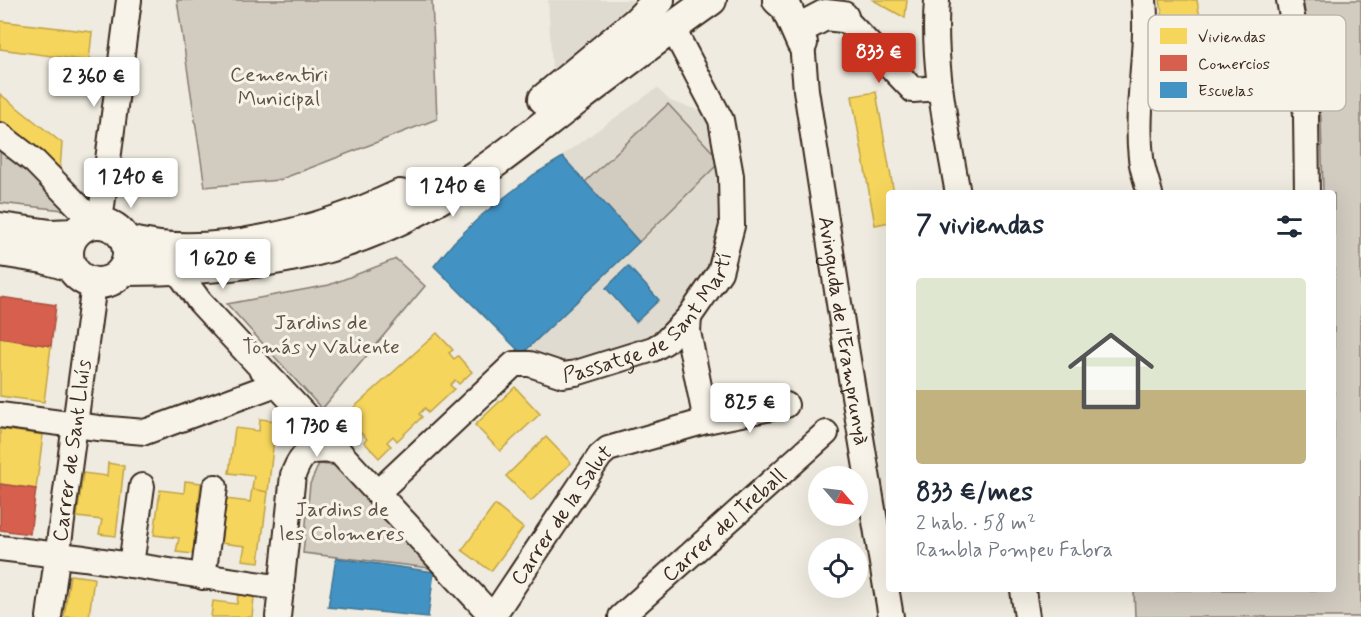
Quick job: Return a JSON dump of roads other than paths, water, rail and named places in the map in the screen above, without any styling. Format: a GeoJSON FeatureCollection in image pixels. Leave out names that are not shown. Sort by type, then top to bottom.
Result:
{"type":"FeatureCollection","features":[{"type":"Feature","properties":{"kind":"main road"},"geometry":{"type":"LineString","coordinates":[[125,256],[170,249],[215,247],[249,242],[319,226],[398,196],[448,169],[482,146],[563,85],[637,22],[659,0]]}},
{"type":"Feature","properties":{"kind":"main road"},"geometry":{"type":"LineString","coordinates":[[125,256],[177,269],[242,264],[288,257],[344,241],[410,213],[475,176],[711,0]]}},
{"type":"Feature","properties":{"kind":"main road"},"geometry":{"type":"LineString","coordinates":[[778,0],[805,22],[835,9]]}},
{"type":"Feature","properties":{"kind":"main road"},"geometry":{"type":"LineString","coordinates":[[83,275],[68,252],[69,243],[89,226]]}},
{"type":"Feature","properties":{"kind":"main road"},"geometry":{"type":"LineString","coordinates":[[0,228],[51,235],[89,226],[120,231],[125,256],[109,281],[83,275],[44,258],[0,251]]}},
{"type":"Feature","properties":{"kind":"street"},"geometry":{"type":"LineString","coordinates":[[89,226],[129,0]]}},
{"type":"Feature","properties":{"kind":"street"},"geometry":{"type":"LineString","coordinates":[[937,0],[935,20],[939,88],[957,190]]}},
{"type":"Feature","properties":{"kind":"street"},"geometry":{"type":"LineString","coordinates":[[1144,0],[1146,54],[1141,101],[1141,158],[1149,190]]}},
{"type":"Feature","properties":{"kind":"street"},"geometry":{"type":"LineString","coordinates":[[1289,0],[1292,15]]}},
{"type":"Feature","properties":{"kind":"street"},"geometry":{"type":"LineString","coordinates":[[835,9],[913,90],[939,88]]}},
{"type":"Feature","properties":{"kind":"street","name":"Avinguda de l'Eramprunyà"},"geometry":{"type":"LineString","coordinates":[[805,22],[806,90],[886,587]]}},
{"type":"Feature","properties":{"kind":"street","name":"Passatge de Sant Martí"},"geometry":{"type":"LineString","coordinates":[[378,492],[514,364],[530,364],[563,375],[653,349],[672,336],[689,317],[720,272],[732,226],[731,176],[721,120],[672,27]]}},
{"type":"Feature","properties":{"kind":"street"},"geometry":{"type":"LineString","coordinates":[[1306,111],[1307,190]]}},
{"type":"Feature","properties":{"kind":"street"},"geometry":{"type":"LineString","coordinates":[[0,135],[35,162],[89,226]]}},
{"type":"Feature","properties":{"kind":"street"},"geometry":{"type":"LineString","coordinates":[[177,269],[200,302],[493,617]]}},
{"type":"Feature","properties":{"kind":"street","name":"Carrer de Sant Lluís"},"geometry":{"type":"LineString","coordinates":[[49,617],[75,425],[83,275]]}},
{"type":"Feature","properties":{"kind":"street"},"geometry":{"type":"LineString","coordinates":[[689,317],[688,332],[706,421]]}},
{"type":"Feature","properties":{"kind":"street"},"geometry":{"type":"LineString","coordinates":[[0,416],[145,432],[276,384]]}},
{"type":"Feature","properties":{"kind":"street","name":"Carrer de la Salut"},"geometry":{"type":"LineString","coordinates":[[493,617],[600,456],[608,449],[706,421],[786,405]]}},
{"type":"Feature","properties":{"kind":"street","name":"Carrer del Treball"},"geometry":{"type":"LineString","coordinates":[[621,617],[826,433]]}},
{"type":"Feature","properties":{"kind":"street"},"geometry":{"type":"LineString","coordinates":[[278,617],[293,475],[300,458],[313,450],[339,451]]}},
{"type":"Feature","properties":{"kind":"street"},"geometry":{"type":"LineString","coordinates":[[131,565],[142,486]]}},
{"type":"Feature","properties":{"kind":"street"},"geometry":{"type":"LineString","coordinates":[[203,577],[215,487]]}},
{"type":"Feature","properties":{"kind":"street"},"geometry":{"type":"LineString","coordinates":[[0,548],[282,588]]}},
{"type":"Feature","properties":{"kind":"street","name":"Avinguda de l'Eramprunyà"},"geometry":{"type":"LineString","coordinates":[[887,592],[891,617]]}},
{"type":"Feature","properties":{"kind":"street"},"geometry":{"type":"LineString","coordinates":[[1023,592],[1027,617]]}},
{"type":"Feature","properties":{"kind":"park label","name":"Cementiri Municipal"},"geometry":{"type":"Point","coordinates":[279,86]}},
{"type":"Feature","properties":{"kind":"park label","name":"Jardins de Tomás y Valiente"},"geometry":{"type":"Point","coordinates":[321,334]}},
{"type":"Feature","properties":{"kind":"park label","name":"Jardins de les Colomeres"},"geometry":{"type":"Point","coordinates":[342,521]}}]}
